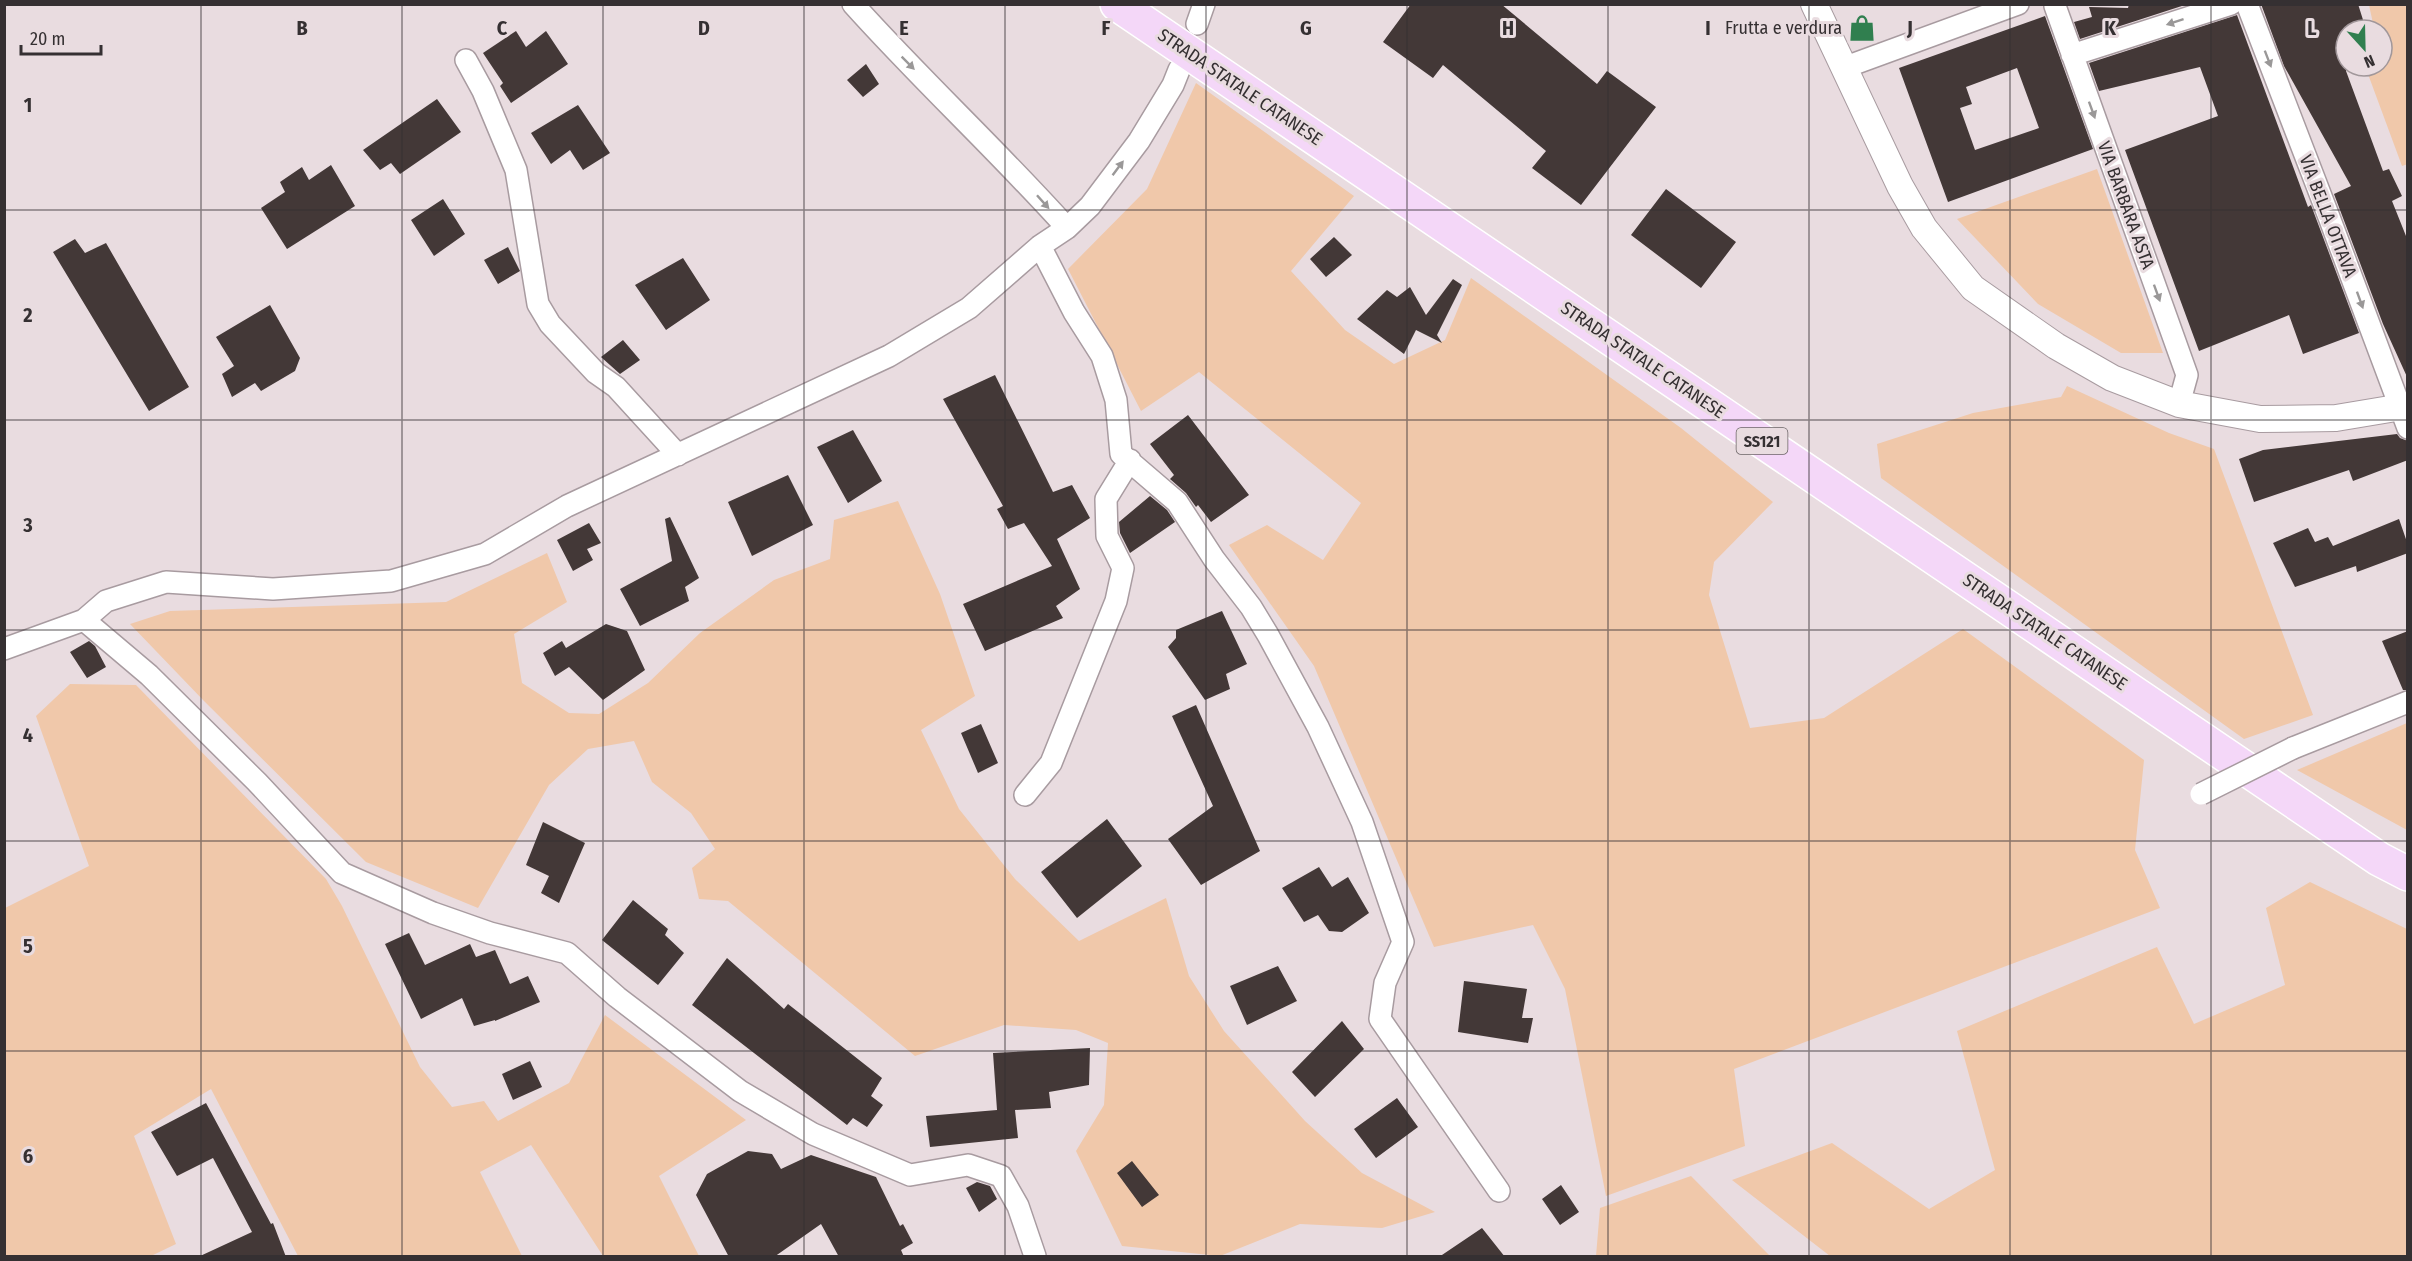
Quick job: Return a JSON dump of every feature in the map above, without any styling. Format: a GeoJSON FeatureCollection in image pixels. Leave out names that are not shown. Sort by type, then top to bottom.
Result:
{"type":"FeatureCollection","features":[{"type":"Feature","properties":{"kind":"main road","name":"STRADA STATALE CATANESE"},"geometry":{"type":"LineString","coordinates":[[1118,4],[2379,859],[2408,874]]}},
{"type":"Feature","properties":{"kind":"street"},"geometry":{"type":"LineString","coordinates":[[854,4],[888,43],[1016,171],[1067,228]]}},
{"type":"Feature","properties":{"kind":"street"},"geometry":{"type":"LineString","coordinates":[[1814,4],[1900,186],[1924,228],[1973,288],[2056,346],[2112,378],[2179,404],[2260,419],[2405,414]]}},
{"type":"Feature","properties":{"kind":"street"},"geometry":{"type":"LineString","coordinates":[[1843,68],[2018,4]]}},
{"type":"Feature","properties":{"kind":"street"},"geometry":{"type":"LineString","coordinates":[[2072,55],[2230,4]]}},
{"type":"Feature","properties":{"kind":"street","name":"VIA BELLA OTTAVA"},"geometry":{"type":"LineString","coordinates":[[2247,4],[2405,414]]}},
{"type":"Feature","properties":{"kind":"street","name":"VIA BARBARA ASTA"},"geometry":{"type":"LineString","coordinates":[[2055,6],[2187,375],[2179,404]]}},
{"type":"Feature","properties":{"kind":"street"},"geometry":{"type":"LineString","coordinates":[[466,60],[483,91],[516,170],[537,304],[550,324],[596,373],[616,387],[678,455]]}},
{"type":"Feature","properties":{"kind":"street"},"geometry":{"type":"LineString","coordinates":[[4,649],[84,620],[106,601],[166,582],[273,589],[391,581],[484,554],[567,506],[890,356],[969,308],[1040,246],[1067,228],[1090,206],[1139,141],[1173,85],[1179,70]]}},
{"type":"Feature","properties":{"kind":"street"},"geometry":{"type":"LineString","coordinates":[[1040,246],[1074,312],[1102,356],[1116,400],[1121,454],[1177,502],[1214,559],[1251,607],[1318,727],[1362,822],[1403,942],[1385,983],[1380,1018],[1499,1191]]}},
{"type":"Feature","properties":{"kind":"street"},"geometry":{"type":"LineString","coordinates":[[1025,795],[1052,763],[1116,601],[1123,568],[1107,536],[1106,498],[1130,460]]}},
{"type":"Feature","properties":{"kind":"street"},"geometry":{"type":"LineString","coordinates":[[84,620],[158,683],[342,873],[433,913],[489,933],[567,953],[617,997],[740,1091],[813,1134],[910,1175],[968,1165],[1000,1176],[1018,1206],[1035,1257]]}},
{"type":"Feature","properties":{"kind":"street"},"geometry":{"type":"LineString","coordinates":[[2201,794],[2293,748],[2408,702]]}},
{"type":"Feature","properties":{"kind":"shaded area"},"geometry":{"type":"Polygon","coordinates":[[[2369,5],[2407,5],[2408,164],[2402,166],[2369,78],[2394,78],[2394,18],[2372,18],[2369,5]]]}},
{"type":"Feature","properties":{"kind":"shaded area"},"geometry":{"type":"Polygon","coordinates":[[[1196,83],[1354,196],[1291,271],[1345,330],[1394,364],[1445,340],[1471,278],[1681,428],[1773,502],[1714,562],[1709,595],[1750,728],[1824,718],[1963,629],[2144,760],[2135,850],[2160,908],[1734,1069],[1745,1146],[1606,1196],[1565,989],[1533,925],[1434,947],[1314,666],[1229,545],[1267,525],[1323,560],[1361,503],[1199,372],[1141,411],[1068,269],[1147,189],[1196,83]]]}},
{"type":"Feature","properties":{"kind":"shaded area"},"geometry":{"type":"Polygon","coordinates":[[[2097,169],[2163,353],[2121,353],[2038,304],[1957,219],[2097,169]]]}},
{"type":"Feature","properties":{"kind":"shaded area"},"geometry":{"type":"Polygon","coordinates":[[[2067,386],[2169,433],[2214,449],[2313,715],[2244,739],[1881,478],[1877,444],[1973,413],[2061,397],[2067,386]]]}},
{"type":"Feature","properties":{"kind":"shaded area"},"geometry":{"type":"Polygon","coordinates":[[[898,501],[940,594],[975,696],[921,730],[959,809],[1015,879],[1079,941],[1166,898],[1189,976],[1224,1031],[1305,1121],[1362,1173],[1435,1212],[1382,1228],[1300,1224],[1220,1256],[1122,1246],[1076,1151],[1104,1105],[1108,1043],[1076,1030],[1004,1025],[915,1056],[728,901],[699,899],[692,868],[715,849],[691,813],[652,782],[634,741],[588,749],[549,785],[478,908],[366,862],[130,624],[170,611],[446,602],[547,553],[567,602],[514,634],[522,683],[569,713],[599,714],[648,683],[700,633],[774,580],[830,559],[834,520],[898,501]]]}},
{"type":"Feature","properties":{"kind":"shaded area"},"geometry":{"type":"Polygon","coordinates":[[[70,684],[136,685],[326,879],[342,906],[420,1067],[452,1107],[484,1101],[498,1121],[569,1083],[605,1015],[746,1120],[659,1176],[699,1256],[603,1256],[531,1145],[480,1172],[522,1256],[298,1256],[211,1089],[134,1136],[176,1244],[151,1256],[5,1256],[5,908],[89,866],[36,716],[70,684]]]}},
{"type":"Feature","properties":{"kind":"shaded area"},"geometry":{"type":"Polygon","coordinates":[[[2407,723],[2407,830],[2297,770],[2407,723]]]}},
{"type":"Feature","properties":{"kind":"shaded area"},"geometry":{"type":"Polygon","coordinates":[[[2310,882],[2407,929],[2407,1256],[1830,1256],[1732,1180],[1832,1143],[1929,1209],[1995,1170],[1957,1031],[2157,947],[2194,1024],[2285,985],[2266,908],[2310,882]]]}},
{"type":"Feature","properties":{"kind":"shaded area"},"geometry":{"type":"Polygon","coordinates":[[[1691,1176],[1770,1256],[1596,1256],[1600,1208],[1691,1176]]]}},
{"type":"Feature","properties":{"kind":"building"},"geometry":{"type":"Polygon","coordinates":[[[1411,4],[1501,4],[1597,84],[1607,71],[1656,107],[1581,205],[1532,168],[1546,151],[1443,65],[1433,78],[1383,42],[1411,4]]]}},
{"type":"Feature","properties":{"kind":"building"},"geometry":{"type":"Polygon","coordinates":[[[2129,4],[2188,4],[2080,39],[2074,22],[2092,17],[2089,7],[2128,8],[2129,4]]]}},
{"type":"Feature","properties":{"kind":"building"},"geometry":{"type":"Polygon","coordinates":[[[2261,4],[2358,4],[2362,18],[2334,18],[2334,78],[2349,78],[2383,171],[2389,169],[2402,196],[2392,201],[2408,241],[2408,379],[2383,324],[2334,194],[2351,186],[2284,66],[2261,4]]]}},
{"type":"Feature","properties":{"kind":"building"},"geometry":{"type":"Polygon","coordinates":[[[2237,15],[2308,207],[2311,205],[2359,333],[2303,354],[2289,315],[2199,351],[2125,150],[2218,116],[2200,67],[2099,91],[2089,63],[2237,15]]]}},
{"type":"Feature","properties":{"kind":"building"},"geometry":{"type":"Polygon","coordinates":[[[2045,16],[2093,149],[1948,202],[1899,68],[2045,16]],[[2017,68],[1966,87],[1972,104],[1960,108],[1975,150],[2039,128],[2017,68]]]}},
{"type":"Feature","properties":{"kind":"building"},"geometry":{"type":"Polygon","coordinates":[[[516,31],[526,47],[546,31],[568,64],[511,103],[500,86],[503,83],[483,53],[516,31]]]}},
{"type":"Feature","properties":{"kind":"building"},"geometry":{"type":"Polygon","coordinates":[[[866,64],[879,84],[863,97],[847,80],[866,64]]]}},
{"type":"Feature","properties":{"kind":"building"},"geometry":{"type":"Polygon","coordinates":[[[437,99],[461,132],[400,174],[391,163],[380,170],[363,150],[437,99]]]}},
{"type":"Feature","properties":{"kind":"building"},"geometry":{"type":"Polygon","coordinates":[[[578,105],[610,153],[583,170],[570,150],[551,164],[531,133],[578,105]]]}},
{"type":"Feature","properties":{"kind":"building"},"geometry":{"type":"Polygon","coordinates":[[[331,165],[355,206],[287,249],[261,208],[285,192],[280,182],[302,167],[309,180],[331,165]]]}},
{"type":"Feature","properties":{"kind":"building"},"geometry":{"type":"Polygon","coordinates":[[[1666,189],[1736,242],[1701,288],[1631,235],[1666,189]]]}},
{"type":"Feature","properties":{"kind":"building"},"geometry":{"type":"Polygon","coordinates":[[[443,199],[465,234],[434,256],[411,220],[443,199]]]}},
{"type":"Feature","properties":{"kind":"building"},"geometry":{"type":"Polygon","coordinates":[[[1334,237],[1352,255],[1326,277],[1310,259],[1334,237]]]}},
{"type":"Feature","properties":{"kind":"building"},"geometry":{"type":"Polygon","coordinates":[[[75,239],[85,253],[106,243],[189,387],[149,411],[53,252],[75,239]]]}},
{"type":"Feature","properties":{"kind":"building"},"geometry":{"type":"Polygon","coordinates":[[[508,247],[520,271],[498,284],[484,260],[508,247]]]}},
{"type":"Feature","properties":{"kind":"building"},"geometry":{"type":"Polygon","coordinates":[[[683,258],[710,300],[666,330],[635,285],[683,258]]]}},
{"type":"Feature","properties":{"kind":"building"},"geometry":{"type":"Polygon","coordinates":[[[1453,279],[1462,285],[1437,335],[1442,343],[1416,330],[1404,354],[1357,319],[1387,290],[1397,297],[1410,287],[1426,315],[1453,279]]]}},
{"type":"Feature","properties":{"kind":"building"},"geometry":{"type":"Polygon","coordinates":[[[270,305],[300,358],[295,371],[261,391],[255,383],[232,397],[222,374],[234,366],[216,337],[270,305]]]}},
{"type":"Feature","properties":{"kind":"building"},"geometry":{"type":"Polygon","coordinates":[[[623,340],[640,360],[620,374],[601,357],[623,340]]]}},
{"type":"Feature","properties":{"kind":"building"},"geometry":{"type":"Polygon","coordinates":[[[995,375],[1053,492],[1072,485],[1090,518],[1057,539],[1080,589],[1056,606],[1063,618],[985,651],[963,604],[1052,566],[1024,523],[1008,529],[997,509],[1003,506],[943,399],[995,375]]]}},
{"type":"Feature","properties":{"kind":"building"},"geometry":{"type":"Polygon","coordinates":[[[1188,415],[1249,495],[1211,522],[1198,505],[1196,507],[1186,493],[1170,479],[1174,475],[1150,444],[1188,415]]]}},
{"type":"Feature","properties":{"kind":"building"},"geometry":{"type":"Polygon","coordinates":[[[853,430],[882,481],[848,503],[817,447],[853,430]]]}},
{"type":"Feature","properties":{"kind":"building"},"geometry":{"type":"Polygon","coordinates":[[[2397,434],[2408,441],[2408,460],[2353,481],[2349,470],[2254,502],[2239,459],[2263,450],[2397,434]]]}},
{"type":"Feature","properties":{"kind":"building"},"geometry":{"type":"Polygon","coordinates":[[[788,475],[813,525],[752,556],[728,502],[788,475]]]}},
{"type":"Feature","properties":{"kind":"building"},"geometry":{"type":"Polygon","coordinates":[[[1150,496],[1167,510],[1175,522],[1130,553],[1120,533],[1119,522],[1150,496]]]}},
{"type":"Feature","properties":{"kind":"building"},"geometry":{"type":"Polygon","coordinates":[[[670,517],[699,578],[685,587],[689,601],[640,626],[620,589],[672,561],[665,519],[670,517]]]}},
{"type":"Feature","properties":{"kind":"building"},"geometry":{"type":"Polygon","coordinates":[[[2399,519],[2408,545],[2408,553],[2357,572],[2356,566],[2295,587],[2273,543],[2308,528],[2315,542],[2328,537],[2333,546],[2399,519]]]}},
{"type":"Feature","properties":{"kind":"building"},"geometry":{"type":"Polygon","coordinates":[[[589,523],[601,543],[587,549],[593,560],[573,571],[557,540],[589,523]]]}},
{"type":"Feature","properties":{"kind":"building"},"geometry":{"type":"Polygon","coordinates":[[[1222,611],[1247,664],[1226,674],[1230,689],[1205,700],[1168,647],[1176,638],[1176,630],[1222,611]]]}},
{"type":"Feature","properties":{"kind":"building"},"geometry":{"type":"Polygon","coordinates":[[[606,624],[627,631],[645,670],[603,700],[569,667],[555,676],[543,653],[562,641],[566,648],[606,624]]]}},
{"type":"Feature","properties":{"kind":"building"},"geometry":{"type":"Polygon","coordinates":[[[2408,631],[2408,690],[2403,690],[2382,641],[2408,631]]]}},
{"type":"Feature","properties":{"kind":"building"},"geometry":{"type":"Polygon","coordinates":[[[89,641],[95,646],[106,667],[87,678],[70,652],[89,641]]]}},
{"type":"Feature","properties":{"kind":"building"},"geometry":{"type":"Polygon","coordinates":[[[1196,705],[1260,851],[1201,885],[1168,839],[1213,806],[1172,716],[1196,705]]]}},
{"type":"Feature","properties":{"kind":"building"},"geometry":{"type":"Polygon","coordinates":[[[981,724],[998,763],[978,773],[961,733],[981,724]]]}},
{"type":"Feature","properties":{"kind":"building"},"geometry":{"type":"Polygon","coordinates":[[[1107,819],[1142,866],[1077,918],[1041,872],[1107,819]]]}},
{"type":"Feature","properties":{"kind":"building"},"geometry":{"type":"Polygon","coordinates":[[[543,822],[585,843],[559,903],[541,893],[549,876],[526,865],[543,822]]]}},
{"type":"Feature","properties":{"kind":"building"},"geometry":{"type":"Polygon","coordinates":[[[1319,867],[1332,887],[1348,877],[1369,913],[1342,932],[1329,931],[1318,915],[1304,922],[1282,888],[1319,867]]]}},
{"type":"Feature","properties":{"kind":"building"},"geometry":{"type":"Polygon","coordinates":[[[633,900],[668,929],[665,935],[684,953],[658,985],[602,940],[633,900]]]}},
{"type":"Feature","properties":{"kind":"building"},"geometry":{"type":"Polygon","coordinates":[[[409,933],[425,965],[470,944],[476,957],[495,950],[510,984],[528,976],[540,1002],[495,1021],[474,1026],[462,998],[421,1019],[385,944],[409,933]]]}},
{"type":"Feature","properties":{"kind":"building"},"geometry":{"type":"Polygon","coordinates":[[[727,958],[784,1009],[788,1004],[882,1078],[871,1096],[883,1105],[867,1127],[853,1118],[847,1125],[692,1005],[727,958]]]}},
{"type":"Feature","properties":{"kind":"building"},"geometry":{"type":"Polygon","coordinates":[[[1278,966],[1297,1001],[1247,1025],[1230,986],[1278,966]]]}},
{"type":"Feature","properties":{"kind":"building"},"geometry":{"type":"Polygon","coordinates":[[[1464,981],[1527,989],[1522,1018],[1533,1018],[1528,1043],[1458,1032],[1464,981]]]}},
{"type":"Feature","properties":{"kind":"building"},"geometry":{"type":"Polygon","coordinates":[[[1342,1021],[1364,1049],[1315,1097],[1292,1072],[1342,1021]]]}},
{"type":"Feature","properties":{"kind":"building"},"geometry":{"type":"Polygon","coordinates":[[[1090,1048],[1089,1085],[1049,1092],[1051,1108],[1015,1110],[1018,1138],[930,1147],[926,1116],[997,1110],[993,1053],[1090,1048]]]}},
{"type":"Feature","properties":{"kind":"building"},"geometry":{"type":"Polygon","coordinates":[[[530,1061],[542,1087],[513,1100],[502,1074],[530,1061]]]}},
{"type":"Feature","properties":{"kind":"building"},"geometry":{"type":"Polygon","coordinates":[[[1397,1098],[1418,1127],[1376,1158],[1354,1129],[1397,1098]]]}},
{"type":"Feature","properties":{"kind":"building"},"geometry":{"type":"Polygon","coordinates":[[[206,1103],[271,1224],[273,1223],[286,1257],[198,1257],[252,1232],[213,1158],[177,1176],[151,1132],[206,1103]]]}},
{"type":"Feature","properties":{"kind":"building"},"geometry":{"type":"Polygon","coordinates":[[[748,1151],[772,1154],[781,1169],[811,1155],[876,1177],[900,1226],[903,1224],[913,1243],[901,1250],[904,1257],[839,1257],[821,1224],[774,1257],[729,1257],[696,1195],[707,1174],[748,1151]]]}},
{"type":"Feature","properties":{"kind":"building"},"geometry":{"type":"Polygon","coordinates":[[[1132,1161],[1159,1195],[1142,1207],[1117,1173],[1132,1161]]]}},
{"type":"Feature","properties":{"kind":"building"},"geometry":{"type":"Polygon","coordinates":[[[977,1182],[990,1186],[997,1199],[979,1212],[966,1188],[977,1182]]]}},
{"type":"Feature","properties":{"kind":"building"},"geometry":{"type":"Polygon","coordinates":[[[1561,1185],[1579,1212],[1560,1225],[1542,1199],[1561,1185]]]}},
{"type":"Feature","properties":{"kind":"building"},"geometry":{"type":"Polygon","coordinates":[[[1482,1228],[1505,1257],[1439,1257],[1482,1228]]]}},
{"type":"Feature","properties":{"kind":"place","name":"Frutta e verdura"},"geometry":{"type":"Point","coordinates":[1862,28]}}]}
